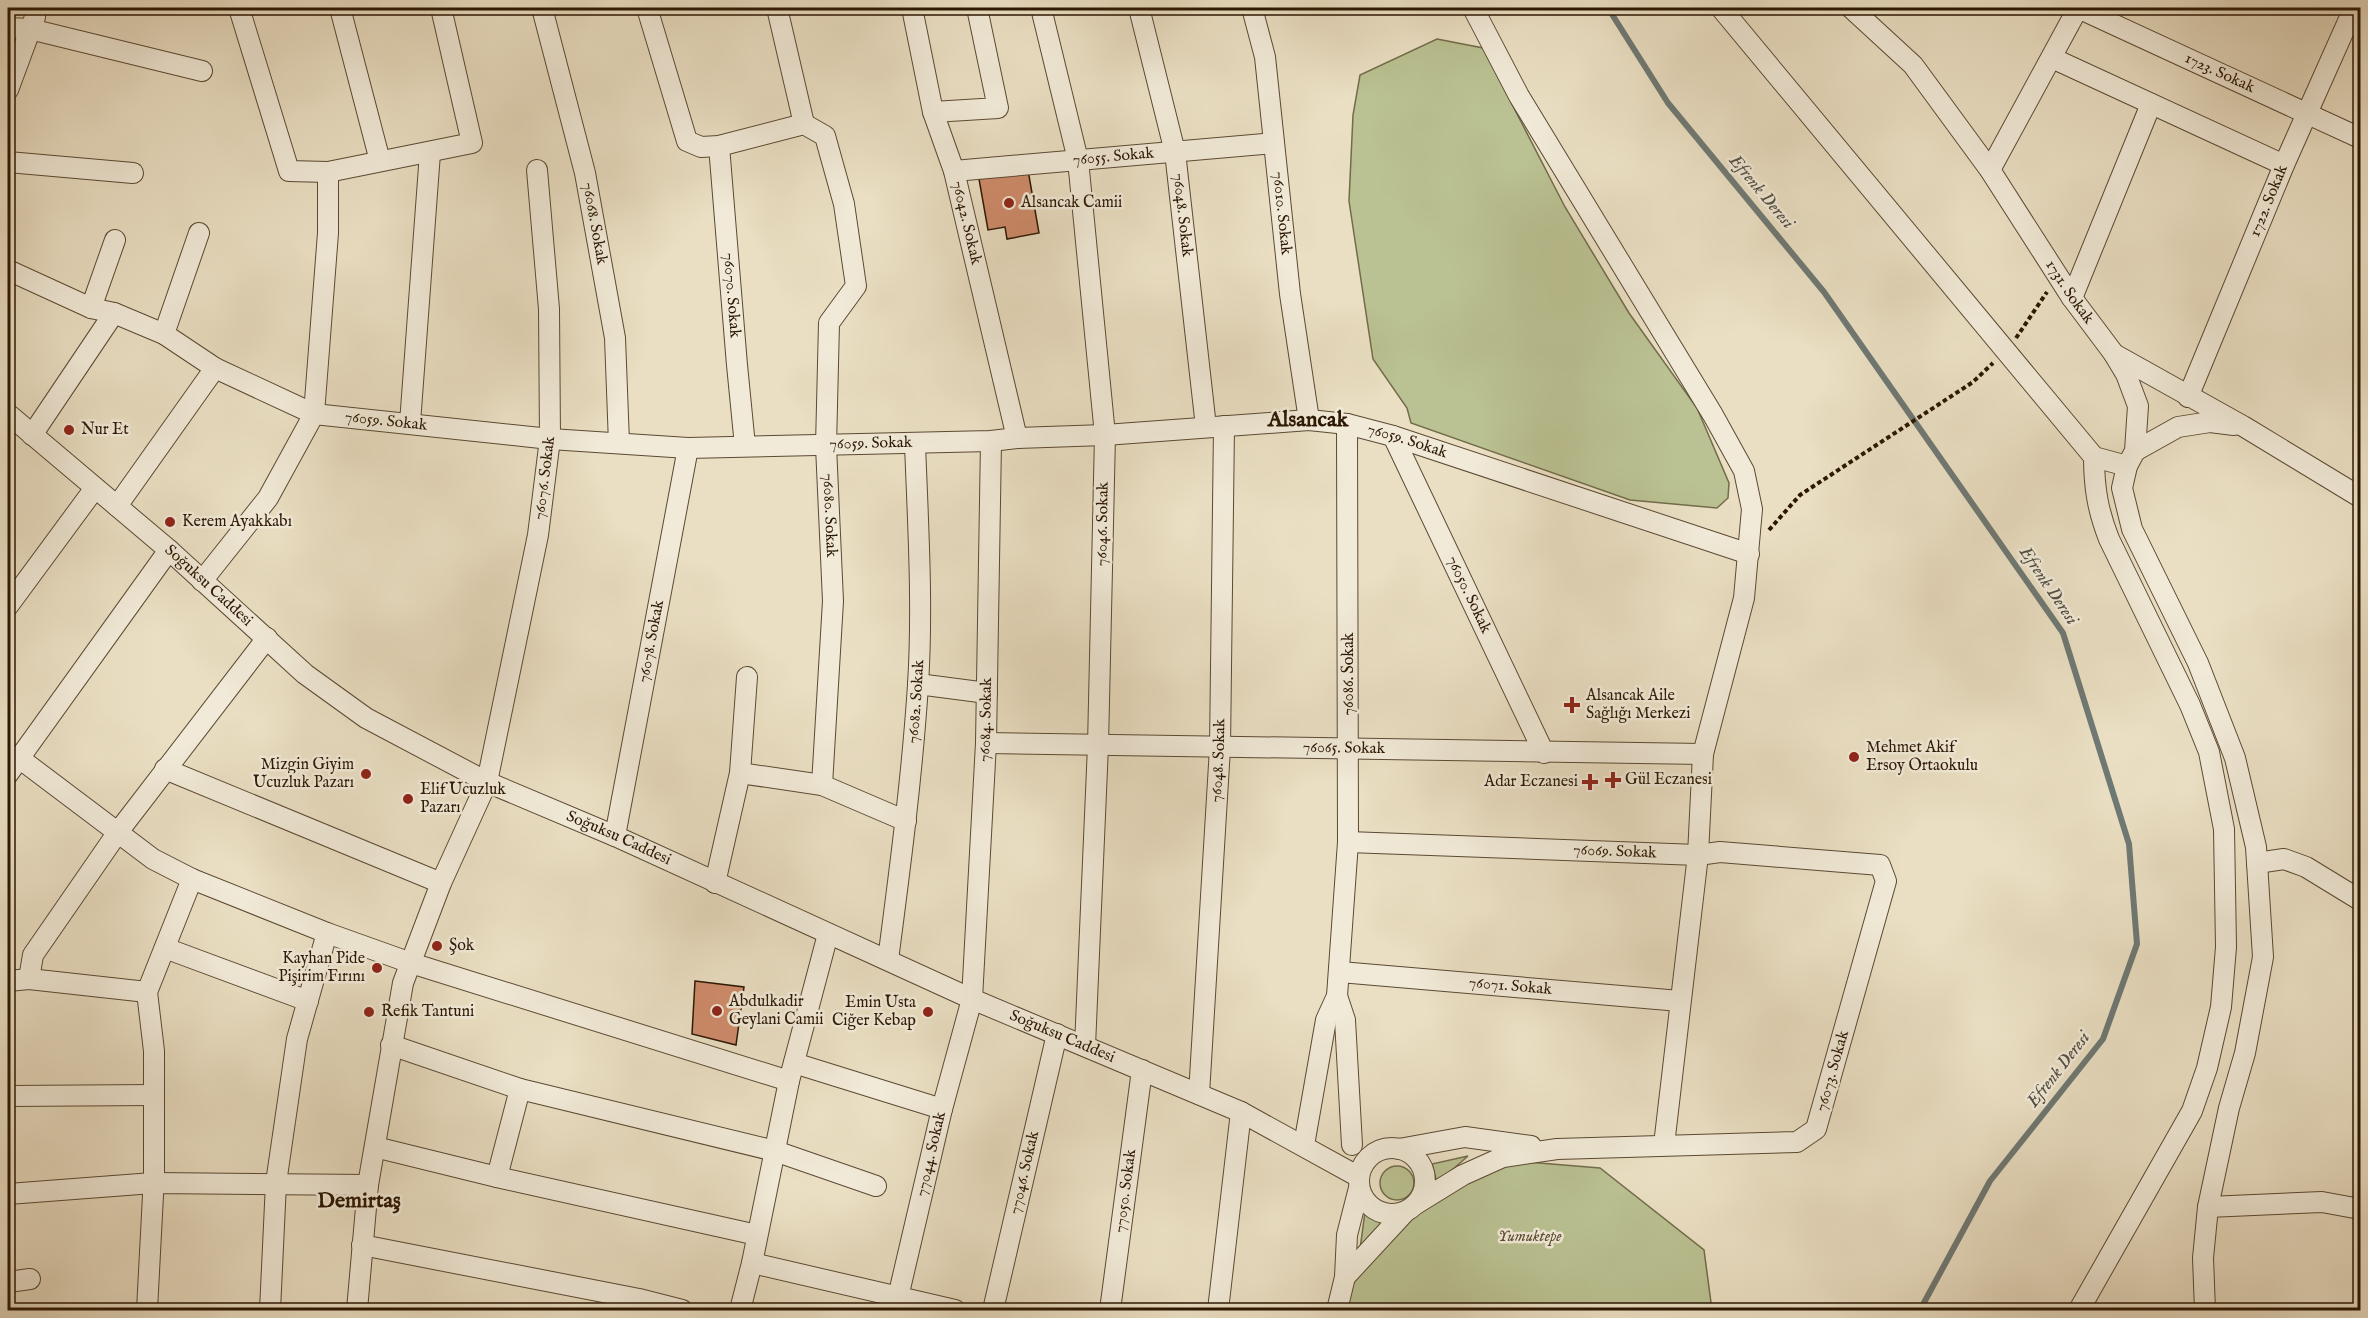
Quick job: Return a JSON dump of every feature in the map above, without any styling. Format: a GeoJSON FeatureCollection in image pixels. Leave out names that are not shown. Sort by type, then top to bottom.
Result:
{"type":"FeatureCollection","features":[{"type":"Feature","properties":{"kind":"street"},"geometry":{"type":"LineString","coordinates":[[8,90],[35,16],[34,8]]}},
{"type":"Feature","properties":{"kind":"street"},"geometry":{"type":"LineString","coordinates":[[239,8],[289,171],[328,172],[472,143],[441,8]]}},
{"type":"Feature","properties":{"kind":"street"},"geometry":{"type":"LineString","coordinates":[[340,8],[380,160]]}},
{"type":"Feature","properties":{"kind":"street","name":"76068. Sokak"},"geometry":{"type":"LineString","coordinates":[[542,8],[585,173],[613,326],[619,443]]}},
{"type":"Feature","properties":{"kind":"street"},"geometry":{"type":"LineString","coordinates":[[647,8],[687,141],[701,147],[718,146],[804,124],[777,8]]}},
{"type":"Feature","properties":{"kind":"street","name":"76042. Sokak"},"geometry":{"type":"LineString","coordinates":[[912,8],[933,112],[954,171],[1017,438]]}},
{"type":"Feature","properties":{"kind":"street"},"geometry":{"type":"LineString","coordinates":[[933,112],[998,108],[977,8]]}},
{"type":"Feature","properties":{"kind":"street","name":"76046. Sokak"},"geometry":{"type":"LineString","coordinates":[[1041,8],[1078,160],[1105,435],[1098,746],[1085,1046]]}},
{"type":"Feature","properties":{"kind":"street","name":"76048. Sokak"},"geometry":{"type":"LineString","coordinates":[[1139,8],[1175,152],[1215,426],[1220,748],[1198,1094]]}},
{"type":"Feature","properties":{"kind":"street","name":"76010. Sokak"},"geometry":{"type":"LineString","coordinates":[[1252,8],[1265,57],[1290,294],[1309,420]]}},
{"type":"Feature","properties":{"kind":"street"},"geometry":{"type":"LineString","coordinates":[[1473,8],[1519,96],[1707,405],[1744,471],[1752,509],[1744,598],[1703,754],[1698,855],[1664,1145]]}},
{"type":"Feature","properties":{"kind":"street"},"geometry":{"type":"LineString","coordinates":[[1721,8],[2094,457],[2098,511],[2109,539],[2190,705],[2209,752],[2224,829],[2226,947],[2222,1007],[2207,1068],[2192,1111],[2079,1311]]}},
{"type":"Feature","properties":{"kind":"street","name":"1731. Sokak"},"geometry":{"type":"LineString","coordinates":[[1851,8],[1913,65],[1990,170],[2072,298],[2114,354],[2243,426],[2361,497]]}},
{"type":"Feature","properties":{"kind":"street"},"geometry":{"type":"LineString","coordinates":[[1990,170],[2078,8]]}},
{"type":"Feature","properties":{"kind":"street","name":"1723. Sokak"},"geometry":{"type":"LineString","coordinates":[[2078,8],[2361,138]]}},
{"type":"Feature","properties":{"kind":"street","name":"1722. Sokak"},"geometry":{"type":"LineString","coordinates":[[2188,397],[2284,165],[2354,8]]}},
{"type":"Feature","properties":{"kind":"street"},"geometry":{"type":"LineString","coordinates":[[8,28],[30,29],[202,70]]}},
{"type":"Feature","properties":{"kind":"street"},"geometry":{"type":"LineString","coordinates":[[2052,58],[2284,165]]}},
{"type":"Feature","properties":{"kind":"street"},"geometry":{"type":"LineString","coordinates":[[2072,298],[2151,104]]}},
{"type":"Feature","properties":{"kind":"street","name":"76080. Sokak"},"geometry":{"type":"LineString","coordinates":[[804,124],[825,136],[844,204],[856,286],[829,322],[826,446],[833,601],[822,785]]}},
{"type":"Feature","properties":{"kind":"street","name":"76055. Sokak"},"geometry":{"type":"LineString","coordinates":[[954,171],[1274,143]]}},
{"type":"Feature","properties":{"kind":"street","name":"76070. Sokak"},"geometry":{"type":"LineString","coordinates":[[718,146],[736,365],[746,446]]}},
{"type":"Feature","properties":{"kind":"street"},"geometry":{"type":"LineString","coordinates":[[410,423],[430,153]]}},
{"type":"Feature","properties":{"kind":"street"},"geometry":{"type":"LineString","coordinates":[[8,162],[133,173]]}},
{"type":"Feature","properties":{"kind":"street","name":"76076. Sokak"},"geometry":{"type":"LineString","coordinates":[[357,1311],[368,1185],[403,983],[441,883],[488,782],[538,535],[550,439],[549,309],[537,170]]}},
{"type":"Feature","properties":{"kind":"street"},"geometry":{"type":"LineString","coordinates":[[202,581],[268,498],[314,414],[328,232],[328,172]]}},
{"type":"Feature","properties":{"kind":"street"},"geometry":{"type":"LineString","coordinates":[[164,334],[199,233]]}},
{"type":"Feature","properties":{"kind":"street"},"geometry":{"type":"LineString","coordinates":[[91,308],[115,240]]}},
{"type":"Feature","properties":{"kind":"street","name":"76059. Sokak"},"geometry":{"type":"LineString","coordinates":[[8,270],[91,308],[114,313],[164,334],[215,368],[314,414],[550,439],[688,448],[991,441],[1309,420],[1347,424],[1393,436],[1749,554]]}},
{"type":"Feature","properties":{"kind":"street"},"geometry":{"type":"LineString","coordinates":[[32,435],[114,313]]}},
{"type":"Feature","properties":{"kind":"street"},"geometry":{"type":"LineString","coordinates":[[2114,354],[2127,374],[2138,406],[2131,458],[2122,488],[2132,529],[2198,663],[2235,758],[2258,863],[2263,957],[2245,1053],[2229,1108],[2208,1206],[2203,1258],[2205,1311]]}},
{"type":"Feature","properties":{"kind":"street"},"geometry":{"type":"LineString","coordinates":[[117,506],[215,368]]}},
{"type":"Feature","properties":{"kind":"street","name":"Soğuksu Caddesi"},"geometry":{"type":"LineString","coordinates":[[8,414],[169,550],[305,674],[366,717],[488,782],[615,836],[972,999],[1241,1112],[1304,1145],[1359,1183]]}},
{"type":"Feature","properties":{"kind":"street"},"geometry":{"type":"LineString","coordinates":[[2094,457],[2131,458],[2178,427],[2210,422],[2243,426]]}},
{"type":"Feature","properties":{"kind":"street","name":"76086. Sokak"},"geometry":{"type":"LineString","coordinates":[[1304,1145],[1326,1020],[1337,996],[1348,842],[1347,424]]}},
{"type":"Feature","properties":{"kind":"street","name":"76050. Sokak"},"geometry":{"type":"LineString","coordinates":[[1393,436],[1544,753]]}},
{"type":"Feature","properties":{"kind":"street","name":"76084. Sokak"},"geometry":{"type":"LineString","coordinates":[[972,999],[986,743],[991,441]]}},
{"type":"Feature","properties":{"kind":"street","name":"76082. Sokak"},"geometry":{"type":"LineString","coordinates":[[888,960],[906,820],[918,684],[921,594],[915,444]]}},
{"type":"Feature","properties":{"kind":"street","name":"76078. Sokak"},"geometry":{"type":"LineString","coordinates":[[615,836],[688,448]]}},
{"type":"Feature","properties":{"kind":"street"},"geometry":{"type":"LineString","coordinates":[[8,606],[95,488]]}},
{"type":"Feature","properties":{"kind":"street"},"geometry":{"type":"LineString","coordinates":[[169,550],[13,766],[118,832],[153,859],[192,879],[327,933],[411,963],[791,1072],[942,1109]]}},
{"type":"Feature","properties":{"kind":"street"},"geometry":{"type":"LineString","coordinates":[[29,979],[33,955],[118,832],[267,638]]}},
{"type":"Feature","properties":{"kind":"street"},"geometry":{"type":"LineString","coordinates":[[715,883],[740,774],[747,677]]}},
{"type":"Feature","properties":{"kind":"street"},"geometry":{"type":"LineString","coordinates":[[918,684],[987,693]]}},
{"type":"Feature","properties":{"kind":"street","name":"76065. Sokak"},"geometry":{"type":"LineString","coordinates":[[986,743],[1703,754]]}},
{"type":"Feature","properties":{"kind":"street"},"geometry":{"type":"LineString","coordinates":[[165,769],[441,883]]}},
{"type":"Feature","properties":{"kind":"street"},"geometry":{"type":"LineString","coordinates":[[740,774],[822,785],[906,820]]}},
{"type":"Feature","properties":{"kind":"street","name":"76069. Sokak"},"geometry":{"type":"LineString","coordinates":[[1348,842],[1698,855],[1720,852],[1880,865]]}},
{"type":"Feature","properties":{"kind":"street"},"geometry":{"type":"LineString","coordinates":[[2258,863],[2284,859],[2306,867],[2361,900]]}},
{"type":"Feature","properties":{"kind":"street","name":"76073. Sokak"},"geometry":{"type":"LineString","coordinates":[[1557,1149],[1797,1142],[1816,1129],[1886,882],[1880,865]]}},
{"type":"Feature","properties":{"kind":"street"},"geometry":{"type":"LineString","coordinates":[[147,1311],[153,1183],[154,1051],[147,992],[192,879]]}},
{"type":"Feature","properties":{"kind":"street"},"geometry":{"type":"LineString","coordinates":[[270,1311],[276,1183],[297,1039],[327,933]]}},
{"type":"Feature","properties":{"kind":"street"},"geometry":{"type":"LineString","coordinates":[[740,1311],[791,1072],[828,934]]}},
{"type":"Feature","properties":{"kind":"street"},"geometry":{"type":"LineString","coordinates":[[165,948],[308,1001]]}},
{"type":"Feature","properties":{"kind":"street","name":"76071. Sokak"},"geometry":{"type":"LineString","coordinates":[[1340,972],[1680,1001]]}},
{"type":"Feature","properties":{"kind":"street"},"geometry":{"type":"LineString","coordinates":[[8,981],[29,979],[147,992]]}},
{"type":"Feature","properties":{"kind":"street","name":"76086. Sokak"},"geometry":{"type":"LineString","coordinates":[[1337,996],[1345,1020],[1352,1145]]}},
{"type":"Feature","properties":{"kind":"street","name":"77044. Sokak"},"geometry":{"type":"LineString","coordinates":[[897,1303],[942,1109],[972,999]]}},
{"type":"Feature","properties":{"kind":"street","name":"77046. Sokak"},"geometry":{"type":"LineString","coordinates":[[993,1311],[1057,1034]]}},
{"type":"Feature","properties":{"kind":"street"},"geometry":{"type":"LineString","coordinates":[[391,1045],[520,1089],[775,1151],[876,1186]]}},
{"type":"Feature","properties":{"kind":"street","name":"77050. Sokak"},"geometry":{"type":"LineString","coordinates":[[1110,1311],[1142,1070]]}},
{"type":"Feature","properties":{"kind":"street"},"geometry":{"type":"LineString","coordinates":[[497,1177],[520,1089]]}},
{"type":"Feature","properties":{"kind":"street"},"geometry":{"type":"LineString","coordinates":[[8,1096],[154,1095]]}},
{"type":"Feature","properties":{"kind":"street"},"geometry":{"type":"LineString","coordinates":[[1218,1311],[1241,1112]]}},
{"type":"Feature","properties":{"kind":"street"},"geometry":{"type":"LineString","coordinates":[[1337,1311],[1345,1277],[1347,1235],[1362,1166],[1369,1157],[1388,1149],[1465,1137],[1557,1149]]}},
{"type":"Feature","properties":{"kind":"street"},"geometry":{"type":"LineString","coordinates":[[1304,1145],[1352,1145],[1369,1157]]}},
{"type":"Feature","properties":{"kind":"street"},"geometry":{"type":"LineString","coordinates":[[375,1146],[497,1177],[757,1235]]}},
{"type":"Feature","properties":{"kind":"street"},"geometry":{"type":"LineString","coordinates":[[1345,1277],[1411,1207],[1424,1187],[1422,1168],[1417,1160],[1399,1149]]}},
{"type":"Feature","properties":{"kind":"street"},"geometry":{"type":"LineString","coordinates":[[1359,1183],[1364,1199],[1371,1207],[1381,1213],[1394,1214],[1411,1207],[1463,1175],[1503,1157],[1557,1149]]}},
{"type":"Feature","properties":{"kind":"street"},"geometry":{"type":"LineString","coordinates":[[8,1194],[153,1183],[368,1185]]}},
{"type":"Feature","properties":{"kind":"street"},"geometry":{"type":"LineString","coordinates":[[2208,1206],[2322,1202],[2361,1209]]}},
{"type":"Feature","properties":{"kind":"street"},"geometry":{"type":"LineString","coordinates":[[362,1245],[639,1299],[682,1311]]}},
{"type":"Feature","properties":{"kind":"street"},"geometry":{"type":"LineString","coordinates":[[752,1263],[897,1303],[955,1311]]}},
{"type":"Feature","properties":{"kind":"street"},"geometry":{"type":"LineString","coordinates":[[8,1282],[30,1279]]}},
{"type":"Feature","properties":{"kind":"path"},"geometry":{"type":"LineString","coordinates":[[1749,554],[1800,495],[1973,382],[2006,351],[2058,276]]}},
{"type":"Feature","properties":{"kind":"green space"},"geometry":{"type":"Polygon","coordinates":[[[1437,39],[1483,48],[1565,207],[1629,313],[1697,408],[1729,483],[1728,498],[1717,508],[1630,500],[1411,423],[1407,408],[1373,359],[1349,201],[1353,115],[1360,75],[1437,39]]]}},
{"type":"Feature","properties":{"kind":"green space"},"geometry":{"type":"Polygon","coordinates":[[[1468,1156],[1437,1183],[1432,1164],[1468,1156]]]}},
{"type":"Feature","properties":{"kind":"green space","name":"Yumuktepe"},"geometry":{"type":"Polygon","coordinates":[[[1516,1161],[1600,1168],[1704,1250],[1712,1310],[1344,1310],[1346,1299],[1359,1273],[1377,1247],[1426,1203],[1516,1161]]]}},
{"type":"Feature","properties":{"kind":"green space"},"geometry":{"type":"Polygon","coordinates":[[[1397,1166],[1409,1171],[1414,1183],[1409,1195],[1397,1200],[1385,1195],[1380,1183],[1385,1171],[1397,1166]]]}},
{"type":"Feature","properties":{"kind":"green space"},"geometry":{"type":"Polygon","coordinates":[[[1365,1212],[1386,1222],[1360,1249],[1365,1212]]]}},
{"type":"Feature","properties":{"kind":"building","name":"Alsancak Camii"},"geometry":{"type":"Polygon","coordinates":[[[1028,170],[1039,233],[1007,239],[1005,227],[988,230],[979,179],[1028,170]]]}},
{"type":"Feature","properties":{"kind":"building","name":"Abdulkadir Geylani Camii"},"geometry":{"type":"Polygon","coordinates":[[[695,981],[744,987],[736,1045],[692,1034],[695,981]]]}},
{"type":"Feature","properties":{"kind":"waterway","name":"Efrenk Deresi"},"geometry":{"type":"LineString","coordinates":[[1608,8],[1668,103],[1824,292],[2063,633],[2129,844],[2137,944],[2103,1039],[1990,1181],[1920,1310]]}},
{"type":"Feature","properties":{"kind":"place","name":"Alsancak Camii"},"geometry":{"type":"Point","coordinates":[1009,203]}},
{"type":"Feature","properties":{"kind":"place","name":"Nur Et"},"geometry":{"type":"Point","coordinates":[69,430]}},
{"type":"Feature","properties":{"kind":"place","name":"Kerem Ayakkabı"},"geometry":{"type":"Point","coordinates":[170,522]}},
{"type":"Feature","properties":{"kind":"place","name":"Alsancak Aile Sağlığı Merkezi"},"geometry":{"type":"Point","coordinates":[1572,705]}},
{"type":"Feature","properties":{"kind":"place","name":"Mehmet Akif Ersoy Ortaokulu"},"geometry":{"type":"Point","coordinates":[1854,757]}},
{"type":"Feature","properties":{"kind":"place","name":"Mizgin Giyim Ucuzluk Pazarı"},"geometry":{"type":"Point","coordinates":[366,774]}},
{"type":"Feature","properties":{"kind":"place","name":"Gül Eczanesi"},"geometry":{"type":"Point","coordinates":[1613,780]}},
{"type":"Feature","properties":{"kind":"place","name":"Adar Eczanesi"},"geometry":{"type":"Point","coordinates":[1590,782]}},
{"type":"Feature","properties":{"kind":"place","name":"Elif Ucuzluk Pazarı"},"geometry":{"type":"Point","coordinates":[408,799]}},
{"type":"Feature","properties":{"kind":"place","name":"Şok"},"geometry":{"type":"Point","coordinates":[437,946]}},
{"type":"Feature","properties":{"kind":"place","name":"Kayhan Pide Pişirim Fırını"},"geometry":{"type":"Point","coordinates":[377,968]}},
{"type":"Feature","properties":{"kind":"place","name":"Abdulkadir Geylani Camii"},"geometry":{"type":"Point","coordinates":[717,1011]}},
{"type":"Feature","properties":{"kind":"place","name":"Refik Tantuni"},"geometry":{"type":"Point","coordinates":[369,1012]}},
{"type":"Feature","properties":{"kind":"place","name":"Emin Usta Ciğer Kebap"},"geometry":{"type":"Point","coordinates":[928,1012]}},
{"type":"Feature","properties":{"kind":"district","name":"Alsancak"},"geometry":{"type":"Point","coordinates":[1308,420]}},
{"type":"Feature","properties":{"kind":"district","name":"Demirtaş"},"geometry":{"type":"Point","coordinates":[359,1201]}}]}
